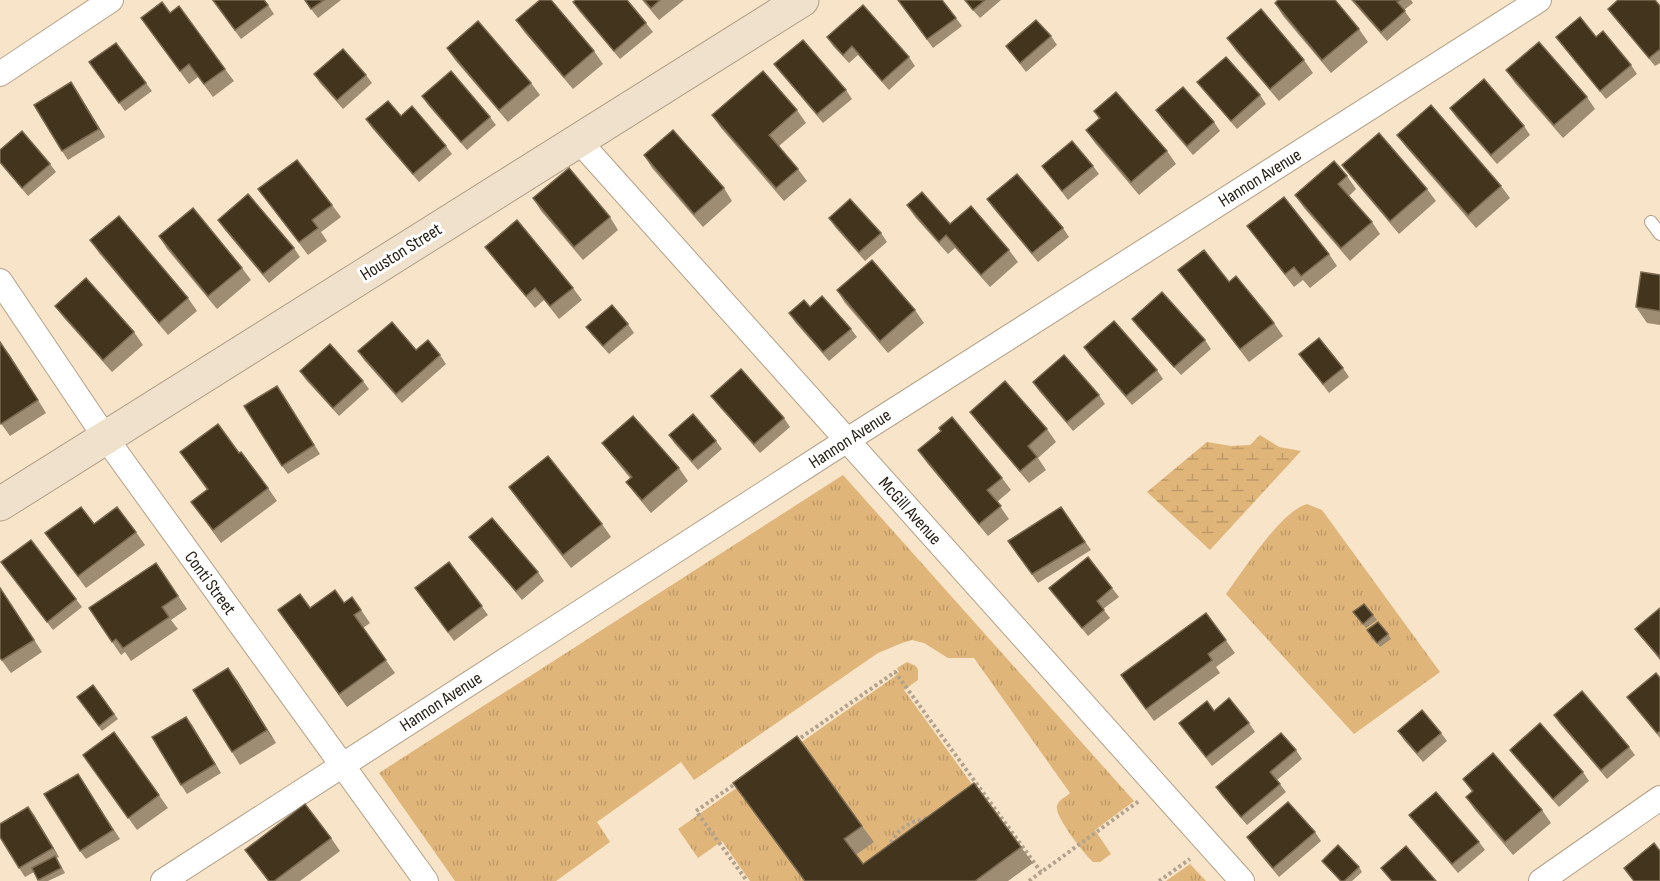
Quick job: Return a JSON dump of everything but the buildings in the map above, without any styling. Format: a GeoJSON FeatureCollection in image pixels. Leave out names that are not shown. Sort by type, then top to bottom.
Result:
{"type":"FeatureCollection","features":[{"type":"Feature","properties":{"kind":"street"},"geometry":{"type":"LineString","coordinates":[[0,74],[111,0]]}},
{"type":"Feature","properties":{"kind":"street","name":"Houston Street"},"geometry":{"type":"LineString","coordinates":[[0,504],[802,0]]}},
{"type":"Feature","properties":{"kind":"street","name":"Hannon Avenue"},"geometry":{"type":"LineString","coordinates":[[163,881],[846,441],[1539,0]]}},
{"type":"Feature","properties":{"kind":"street","name":"McGill Avenue"},"geometry":{"type":"LineString","coordinates":[[579,141],[1242,881]]}},
{"type":"Feature","properties":{"kind":"street","name":"Conti Street"},"geometry":{"type":"LineString","coordinates":[[0,281],[105,437],[426,881]]}},
{"type":"Feature","properties":{"kind":"street"},"geometry":{"type":"LineString","coordinates":[[1541,881],[1660,798]]}},
{"type":"Feature","properties":{"kind":"lane"},"geometry":{"type":"LineString","coordinates":[[1651,222],[1660,234]]}},
{"type":"Feature","properties":{"kind":"path"},"geometry":{"type":"LineString","coordinates":[[791,745],[895,672],[1041,872]]}},
{"type":"Feature","properties":{"kind":"path"},"geometry":{"type":"LineString","coordinates":[[744,778],[696,811],[747,881]]}},
{"type":"Feature","properties":{"kind":"path"},"geometry":{"type":"LineString","coordinates":[[968,790],[976,784]]}},
{"type":"Feature","properties":{"kind":"path"},"geometry":{"type":"LineString","coordinates":[[1029,881],[1140,801]]}},
{"type":"Feature","properties":{"kind":"path"},"geometry":{"type":"LineString","coordinates":[[884,854],[895,833],[909,822],[932,817]]}},
{"type":"Feature","properties":{"kind":"path"},"geometry":{"type":"LineString","coordinates":[[1159,881],[1191,859]]}},
{"type":"Feature","properties":{"kind":"green space"},"geometry":{"type":"Polygon","coordinates":[[[1260,435],[1279,447],[1301,451],[1210,550],[1147,492],[1207,442],[1231,446],[1250,445],[1260,435]]]}},
{"type":"Feature","properties":{"kind":"green space"},"geometry":{"type":"Polygon","coordinates":[[[843,475],[1134,801],[1095,830],[1111,854],[1100,862],[1093,862],[1071,835],[1057,811],[1060,800],[1070,793],[974,658],[948,658],[924,643],[912,640],[878,653],[694,780],[681,762],[597,822],[610,842],[556,881],[455,881],[379,773],[843,475]]]}},
{"type":"Feature","properties":{"kind":"green space"},"geometry":{"type":"Polygon","coordinates":[[[1307,504],[1322,510],[1440,672],[1354,734],[1226,594],[1274,529],[1297,509],[1307,504]]]}},
{"type":"Feature","properties":{"kind":"green space"},"geometry":{"type":"Polygon","coordinates":[[[907,662],[916,666],[918,680],[904,690],[984,801],[874,880],[856,855],[874,841],[745,799],[804,881],[750,881],[722,841],[698,858],[678,829],[894,677],[899,672],[897,668],[907,662]]]}},
{"type":"Feature","properties":{"kind":"green space"},"geometry":{"type":"Polygon","coordinates":[[[1190,864],[1206,881],[1166,881],[1190,864]]]}}]}
